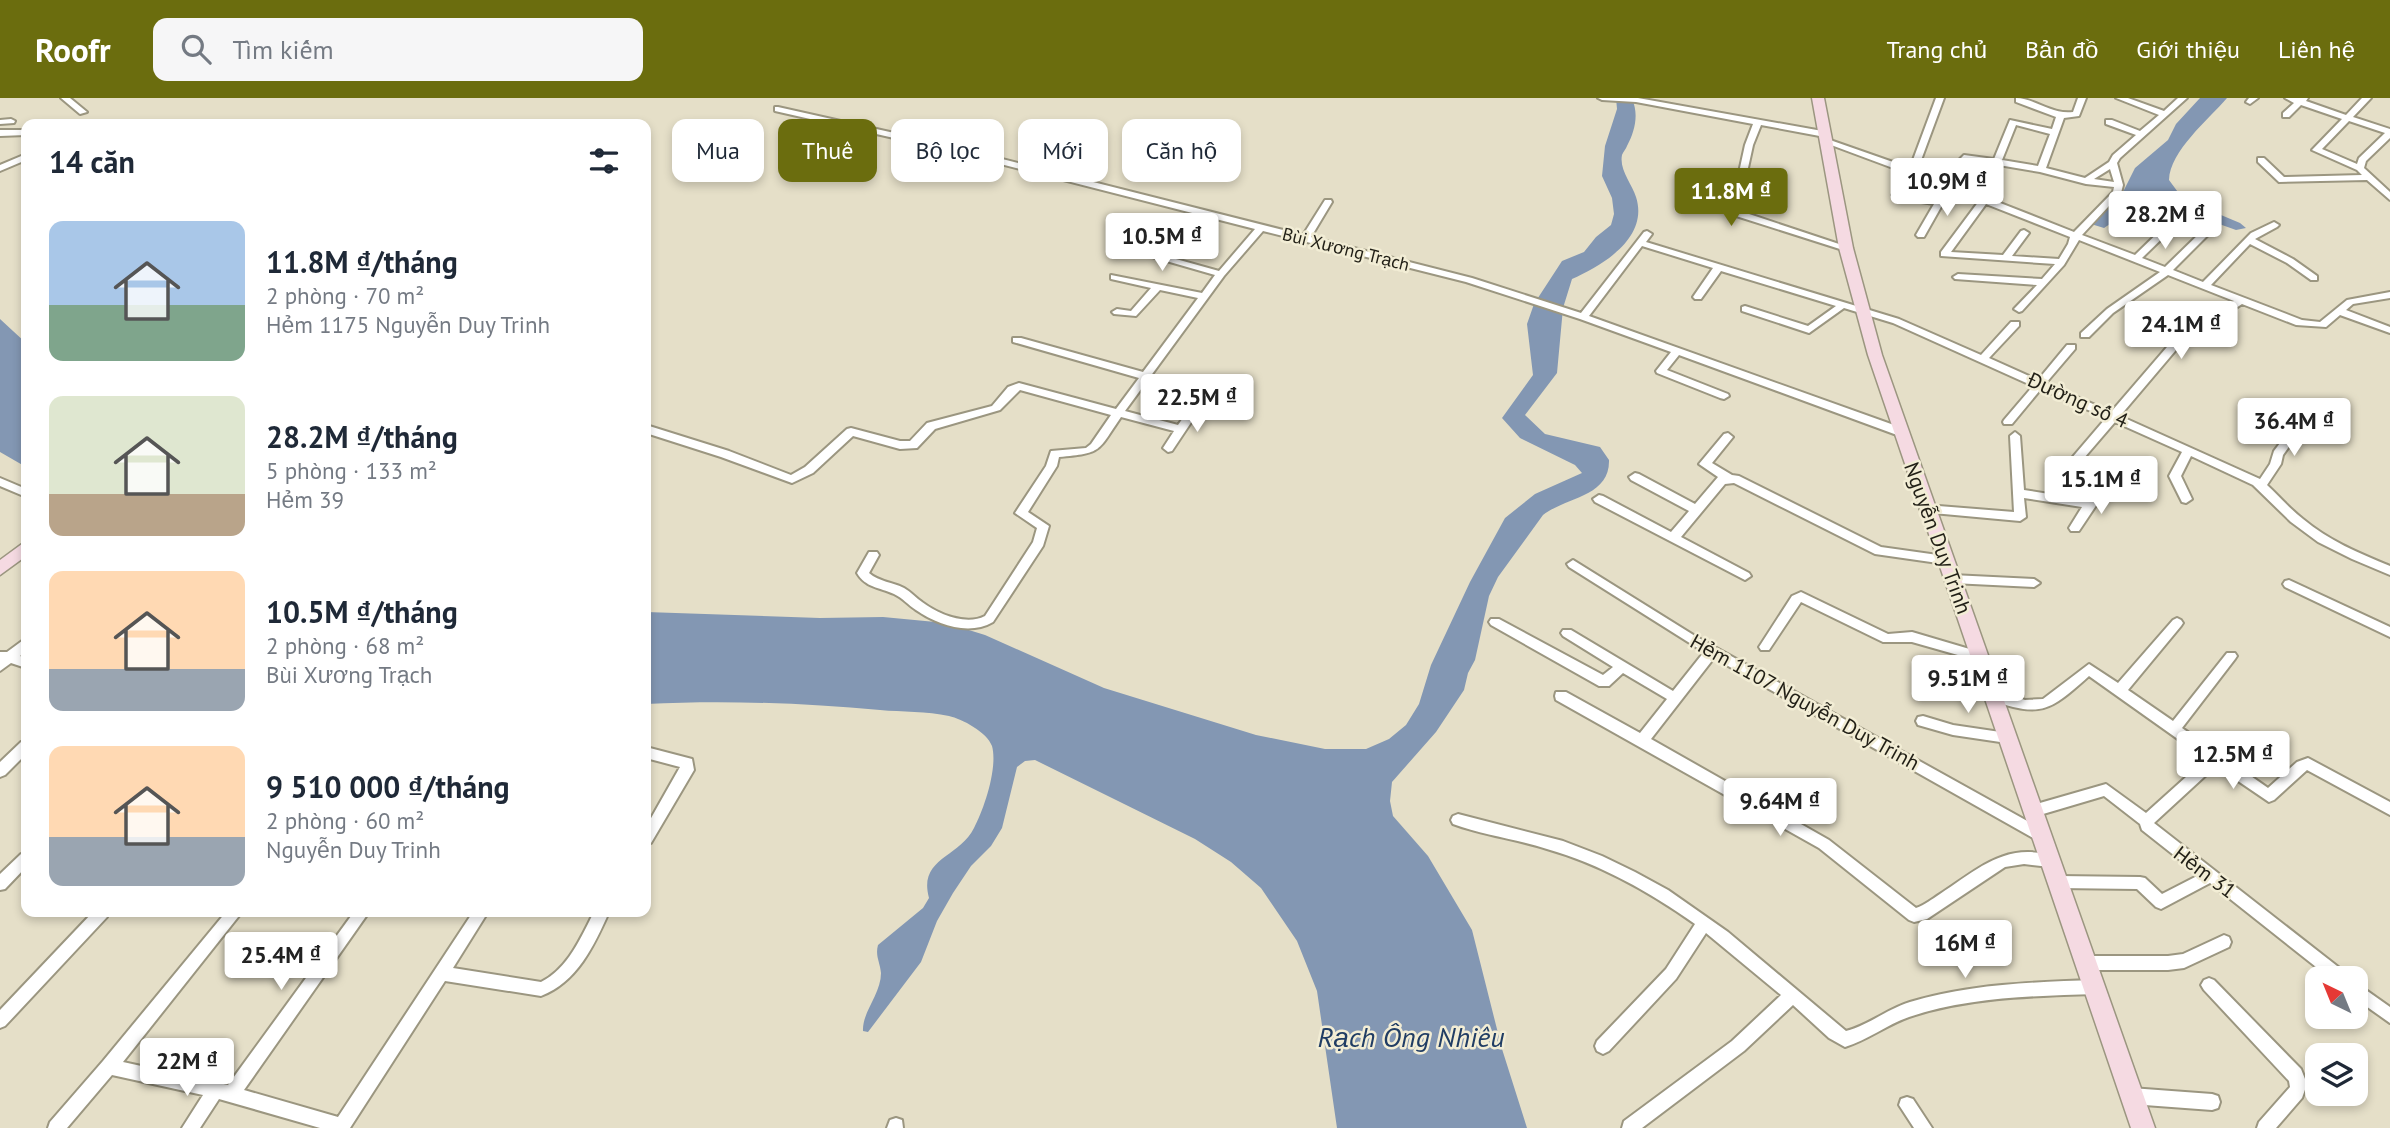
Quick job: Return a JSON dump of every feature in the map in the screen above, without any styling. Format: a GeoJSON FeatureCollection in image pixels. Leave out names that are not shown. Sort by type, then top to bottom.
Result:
{"type":"FeatureCollection","features":[{"type":"Feature","properties":{"kind":"main road","name":"Nguyễn Duy Trinh"},"geometry":{"type":"LineString","coordinates":[[1818,98],[1846,248],[1901,432],[2143,1128]]}},
{"type":"Feature","properties":{"kind":"main road"},"geometry":{"type":"LineString","coordinates":[[0,569],[21,551]]}},
{"type":"Feature","properties":{"kind":"street"},"geometry":{"type":"LineString","coordinates":[[65,98],[83,112]]}},
{"type":"Feature","properties":{"kind":"street"},"geometry":{"type":"LineString","coordinates":[[1602,98],[1639,101],[1826,138],[2313,326],[2322,325],[2350,302],[2388,296]]}},
{"type":"Feature","properties":{"kind":"street"},"geometry":{"type":"LineString","coordinates":[[1912,173],[1940,98]]}},
{"type":"Feature","properties":{"kind":"street"},"geometry":{"type":"LineString","coordinates":[[2017,99],[2061,116],[2076,114],[2082,98]]}},
{"type":"Feature","properties":{"kind":"street"},"geometry":{"type":"LineString","coordinates":[[2120,98],[2165,114]]}},
{"type":"Feature","properties":{"kind":"street"},"geometry":{"type":"LineString","coordinates":[[2086,181],[2113,163],[2182,98]]}},
{"type":"Feature","properties":{"kind":"street"},"geometry":{"type":"LineString","coordinates":[[2289,98],[2303,100],[2390,133],[2362,160],[2360,168]]}},
{"type":"Feature","properties":{"kind":"street"},"geometry":{"type":"LineString","coordinates":[[2367,98],[2316,150],[2322,155],[2360,168],[2390,197]]}},
{"type":"Feature","properties":{"kind":"street"},"geometry":{"type":"LineString","coordinates":[[2286,115],[2303,100]]}},
{"type":"Feature","properties":{"kind":"street","name":"Bùi Xương Trạch"},"geometry":{"type":"LineString","coordinates":[[778,109],[939,146],[1469,280],[1572,313],[1901,432]]}},
{"type":"Feature","properties":{"kind":"street"},"geometry":{"type":"LineString","coordinates":[[2041,169],[2061,116]]}},
{"type":"Feature","properties":{"kind":"street"},"geometry":{"type":"LineString","coordinates":[[0,122],[11,121],[0,131]]}},
{"type":"Feature","properties":{"kind":"street"},"geometry":{"type":"LineString","coordinates":[[1997,161],[2013,122],[2056,133]]}},
{"type":"Feature","properties":{"kind":"street"},"geometry":{"type":"LineString","coordinates":[[2109,122],[2142,135]]}},
{"type":"Feature","properties":{"kind":"street"},"geometry":{"type":"LineString","coordinates":[[1757,124],[1749,145],[1736,213],[1846,248]]}},
{"type":"Feature","properties":{"kind":"street"},"geometry":{"type":"LineString","coordinates":[[0,131],[21,133]]}},
{"type":"Feature","properties":{"kind":"street"},"geometry":{"type":"LineString","coordinates":[[1921,235],[1950,188],[1962,161],[1967,157],[2119,185]]}},
{"type":"Feature","properties":{"kind":"street"},"geometry":{"type":"LineString","coordinates":[[0,168],[21,159]]}},
{"type":"Feature","properties":{"kind":"street"},"geometry":{"type":"LineString","coordinates":[[2261,160],[2282,180],[2369,177]]}},
{"type":"Feature","properties":{"kind":"street"},"geometry":{"type":"LineString","coordinates":[[2019,309],[2075,243],[2075,236],[2118,193],[2119,185],[2113,163]]}},
{"type":"Feature","properties":{"kind":"street"},"geometry":{"type":"LineString","coordinates":[[1896,195],[1939,202]]}},
{"type":"Feature","properties":{"kind":"street"},"geometry":{"type":"LineString","coordinates":[[1984,201],[1943,252],[1947,255],[2060,262]]}},
{"type":"Feature","properties":{"kind":"street"},"geometry":{"type":"LineString","coordinates":[[1305,239],[1328,202]]}},
{"type":"Feature","properties":{"kind":"street"},"geometry":{"type":"LineString","coordinates":[[2136,259],[2174,222]]}},
{"type":"Feature","properties":{"kind":"street"},"geometry":{"type":"LineString","coordinates":[[2204,285],[2249,240],[2274,225]]}},
{"type":"Feature","properties":{"kind":"street"},"geometry":{"type":"LineString","coordinates":[[873,555],[863,573],[870,582],[901,592],[930,612],[967,626],[982,624],[989,619],[1039,543],[1043,526],[1021,513],[1055,454],[1059,451],[1076,454],[1088,452],[1095,447],[1144,376],[1221,274],[1260,228]]}},
{"type":"Feature","properties":{"kind":"street"},"geometry":{"type":"LineString","coordinates":[[1583,317],[1647,233]]}},
{"type":"Feature","properties":{"kind":"street"},"geometry":{"type":"LineString","coordinates":[[2005,259],[2024,233]]}},
{"type":"Feature","properties":{"kind":"street"},"geometry":{"type":"LineString","coordinates":[[2085,335],[2110,311],[2167,271],[2206,233]]}},
{"type":"Feature","properties":{"kind":"street"},"geometry":{"type":"LineString","coordinates":[[2249,240],[2290,261],[2314,278]]}},
{"type":"Feature","properties":{"kind":"street","name":"Đường số 4"},"geometry":{"type":"LineString","coordinates":[[1641,243],[1863,310],[1983,358],[2262,484],[2291,516],[2323,540],[2390,571]]}},
{"type":"Feature","properties":{"kind":"street"},"geometry":{"type":"LineString","coordinates":[[1140,252],[1221,274]]}},
{"type":"Feature","properties":{"kind":"street"},"geometry":{"type":"LineString","coordinates":[[1698,297],[1718,268]]}},
{"type":"Feature","properties":{"kind":"street"},"geometry":{"type":"LineString","coordinates":[[1114,277],[1205,297]]}},
{"type":"Feature","properties":{"kind":"street"},"geometry":{"type":"LineString","coordinates":[[1958,277],[2042,282]]}},
{"type":"Feature","properties":{"kind":"street"},"geometry":{"type":"LineString","coordinates":[[1117,312],[1133,314],[1157,287]]}},
{"type":"Feature","properties":{"kind":"street"},"geometry":{"type":"LineString","coordinates":[[2075,527],[2105,483],[2071,466],[2177,342],[2242,300]]}},
{"type":"Feature","properties":{"kind":"street"},"geometry":{"type":"LineString","coordinates":[[1745,309],[1809,330],[1844,304]]}},
{"type":"Feature","properties":{"kind":"street"},"geometry":{"type":"LineString","coordinates":[[2339,310],[2390,330]]}},
{"type":"Feature","properties":{"kind":"street"},"geometry":{"type":"LineString","coordinates":[[1983,358],[2015,324]]}},
{"type":"Feature","properties":{"kind":"street"},"geometry":{"type":"LineString","coordinates":[[1017,340],[1144,376]]}},
{"type":"Feature","properties":{"kind":"street"},"geometry":{"type":"LineString","coordinates":[[2008,422],[2071,347]]}},
{"type":"Feature","properties":{"kind":"street"},"geometry":{"type":"LineString","coordinates":[[1677,351],[1661,371],[1724,397]]}},
{"type":"Feature","properties":{"kind":"street"},"geometry":{"type":"LineString","coordinates":[[651,431],[792,479],[809,470],[850,432],[901,445],[913,445],[931,426],[996,408],[1005,401],[1010,391],[1019,386],[1181,429]]}},
{"type":"Feature","properties":{"kind":"street"},"geometry":{"type":"LineString","coordinates":[[1168,448],[1199,403]]}},
{"type":"Feature","properties":{"kind":"street"},"geometry":{"type":"LineString","coordinates":[[2262,484],[2278,454],[2306,416]]}},
{"type":"Feature","properties":{"kind":"street"},"geometry":{"type":"LineString","coordinates":[[1927,509],[2020,517],[2015,436]]}},
{"type":"Feature","properties":{"kind":"street"},"geometry":{"type":"LineString","coordinates":[[1728,437],[1705,464],[1728,478],[1735,479],[1880,551],[1945,560]]}},
{"type":"Feature","properties":{"kind":"street"},"geometry":{"type":"LineString","coordinates":[[2186,499],[2175,476],[2188,451]]}},
{"type":"Feature","properties":{"kind":"street"},"geometry":{"type":"LineString","coordinates":[[1635,477],[1696,510]]}},
{"type":"Feature","properties":{"kind":"street"},"geometry":{"type":"LineString","coordinates":[[1673,538],[1722,480],[1728,478]]}},
{"type":"Feature","properties":{"kind":"street"},"geometry":{"type":"LineString","coordinates":[[3,486],[21,491]]}},
{"type":"Feature","properties":{"kind":"street"},"geometry":{"type":"LineString","coordinates":[[2017,493],[2090,504]]}},
{"type":"Feature","properties":{"kind":"street"},"geometry":{"type":"LineString","coordinates":[[1600,499],[1745,576]]}},
{"type":"Feature","properties":{"kind":"street","name":"Hẻm 1107 Nguyễn Duy Trinh"},"geometry":{"type":"LineString","coordinates":[[1573,564],[1713,650],[2040,835]]}},
{"type":"Feature","properties":{"kind":"street"},"geometry":{"type":"LineString","coordinates":[[1952,579],[2034,583]]}},
{"type":"Feature","properties":{"kind":"street"},"geometry":{"type":"LineString","coordinates":[[2289,584],[2390,632]]}},
{"type":"Feature","properties":{"kind":"street"},"geometry":{"type":"LineString","coordinates":[[1766,647],[1796,600],[1801,597],[1887,639],[1912,637],[1979,656]]}},
{"type":"Feature","properties":{"kind":"street"},"geometry":{"type":"LineString","coordinates":[[1495,622],[1604,682],[1622,666]]}},
{"type":"Feature","properties":{"kind":"street"},"geometry":{"type":"LineString","coordinates":[[2119,691],[2177,623]]}},
{"type":"Feature","properties":{"kind":"street"},"geometry":{"type":"LineString","coordinates":[[1567,633],[1675,698]]}},
{"type":"Feature","properties":{"kind":"street"},"geometry":{"type":"LineString","coordinates":[[3,660],[21,647]]}},
{"type":"Feature","properties":{"kind":"street"},"geometry":{"type":"LineString","coordinates":[[1642,740],[1713,650]]}},
{"type":"Feature","properties":{"kind":"street"},"geometry":{"type":"LineString","coordinates":[[2174,729],[2231,656]]}},
{"type":"Feature","properties":{"kind":"street"},"geometry":{"type":"LineString","coordinates":[[3,660],[21,662]]}},
{"type":"Feature","properties":{"kind":"street"},"geometry":{"type":"LineString","coordinates":[[1993,695],[2015,704],[2039,706],[2049,703],[2089,669],[2269,796],[2302,766],[2308,764],[2390,809]]}},
{"type":"Feature","properties":{"kind":"street"},"geometry":{"type":"LineString","coordinates":[[1561,696],[1824,844],[1908,910],[1919,915],[2002,861],[2024,858],[2050,861]]}},
{"type":"Feature","properties":{"kind":"street"},"geometry":{"type":"LineString","coordinates":[[1923,721],[2007,738]]}},
{"type":"Feature","properties":{"kind":"street"},"geometry":{"type":"LineString","coordinates":[[0,771],[21,751]]}},
{"type":"Feature","properties":{"kind":"street"},"geometry":{"type":"LineString","coordinates":[[651,754],[687,763],[687,770],[651,831]]}},
{"type":"Feature","properties":{"kind":"street"},"geometry":{"type":"LineString","coordinates":[[2146,821],[2216,758]]}},
{"type":"Feature","properties":{"kind":"street","name":"Hẻm 31"},"geometry":{"type":"LineString","coordinates":[[2032,811],[2106,790],[2146,821],[2151,831],[2326,966]]}},
{"type":"Feature","properties":{"kind":"street"},"geometry":{"type":"LineString","coordinates":[[1458,820],[1546,842],[1621,871],[1704,923],[1744,953],[1845,1039],[1857,1037],[1905,1011],[1934,1002],[2052,988],[2096,987]]}},
{"type":"Feature","properties":{"kind":"street"},"geometry":{"type":"LineString","coordinates":[[0,884],[21,863]]}},
{"type":"Feature","properties":{"kind":"street"},"geometry":{"type":"LineString","coordinates":[[2058,882],[2140,883],[2161,902],[2210,876]]}},
{"type":"Feature","properties":{"kind":"street"},"geometry":{"type":"LineString","coordinates":[[0,1021],[97,917]]}},
{"type":"Feature","properties":{"kind":"street"},"geometry":{"type":"LineString","coordinates":[[56,1128],[110,1067],[231,917]]}},
{"type":"Feature","properties":{"kind":"street"},"geometry":{"type":"LineString","coordinates":[[190,1128],[223,1092],[358,917]]}},
{"type":"Feature","properties":{"kind":"street"},"geometry":{"type":"LineString","coordinates":[[110,1067],[223,1092],[341,1127],[478,917]]}},
{"type":"Feature","properties":{"kind":"street"},"geometry":{"type":"LineString","coordinates":[[441,973],[541,989],[555,985],[566,972],[599,917]]}},
{"type":"Feature","properties":{"kind":"street"},"geometry":{"type":"LineString","coordinates":[[1603,1046],[1671,974],[1704,923]]}},
{"type":"Feature","properties":{"kind":"street"},"geometry":{"type":"LineString","coordinates":[[2087,963],[2168,964],[2184,961],[2224,942]]}},
{"type":"Feature","properties":{"kind":"street"},"geometry":{"type":"LineString","coordinates":[[2209,985],[2295,1074],[2299,1084],[2296,1092],[2264,1128]]}},
{"type":"Feature","properties":{"kind":"street"},"geometry":{"type":"LineString","coordinates":[[1630,1127],[1738,1046],[1791,995]]}},
{"type":"Feature","properties":{"kind":"street"},"geometry":{"type":"LineString","coordinates":[[2368,999],[2390,1016]]}},
{"type":"Feature","properties":{"kind":"street"},"geometry":{"type":"LineString","coordinates":[[2131,1096],[2212,1102]]}},
{"type":"Feature","properties":{"kind":"street"},"geometry":{"type":"LineString","coordinates":[[1908,1104],[1924,1128]]}},
{"type":"Feature","properties":{"kind":"water","name":"Rạch Ông Nhiêu"},"geometry":{"type":"Polygon","coordinates":[[[1616,98],[1632,99],[1636,117],[1622,161],[1636,197],[1636,225],[1621,248],[1597,266],[1572,279],[1563,308],[1557,373],[1525,415],[1545,434],[1600,447],[1609,460],[1607,472],[1595,489],[1543,515],[1498,577],[1489,596],[1475,660],[1464,690],[1436,732],[1392,782],[1390,801],[1393,816],[1428,856],[1472,930],[1502,1049],[1527,1128],[1337,1128],[1317,991],[1297,941],[1261,888],[1231,862],[1195,839],[1035,760],[1025,761],[1017,767],[1002,828],[953,893],[937,921],[921,962],[868,1032],[863,1031],[865,1017],[880,981],[878,945],[923,908],[929,898],[927,885],[934,866],[959,846],[974,828],[992,777],[992,746],[980,731],[967,723],[932,713],[763,703],[651,704],[651,612],[820,618],[883,617],[946,623],[985,635],[1104,688],[1256,735],[1325,749],[1366,749],[1389,739],[1406,725],[1419,704],[1431,665],[1470,582],[1505,518],[1535,494],[1582,473],[1575,465],[1520,438],[1502,418],[1533,375],[1527,324],[1534,304],[1562,261],[1584,252],[1596,237],[1611,225],[1614,214],[1612,198],[1602,176],[1605,146],[1617,109],[1616,98]]]}},
{"type":"Feature","properties":{"kind":"water"},"geometry":{"type":"Polygon","coordinates":[[[2200,98],[2227,98],[2183,147],[2171,169],[2169,180],[2183,199],[2246,228],[2236,230],[2163,204],[2144,201],[2104,228],[2091,224],[2124,190],[2135,168],[2168,140],[2176,124],[2200,98]]]}},
{"type":"Feature","properties":{"kind":"water"},"geometry":{"type":"Polygon","coordinates":[[[0,319],[21,338],[21,464],[0,452],[0,319]]]}}]}
